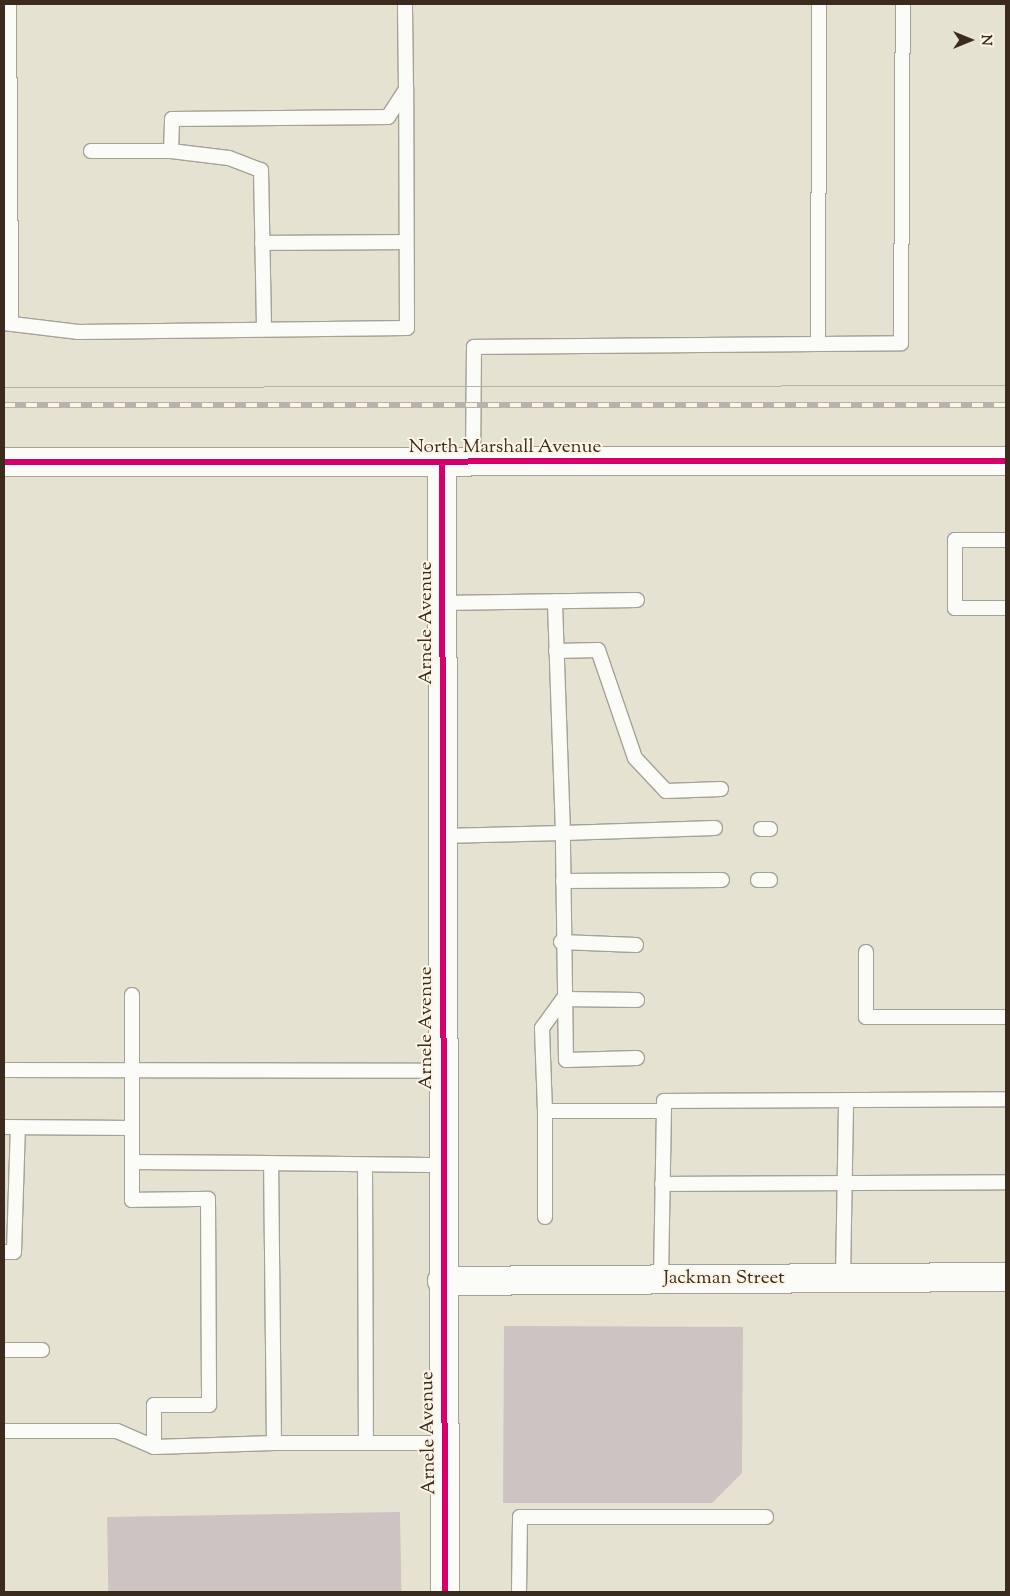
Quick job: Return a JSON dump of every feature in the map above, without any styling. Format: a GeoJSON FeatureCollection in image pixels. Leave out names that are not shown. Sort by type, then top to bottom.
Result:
{"type":"FeatureCollection","features":[{"type":"Feature","properties":{"kind":"street","name":"North Marshall Avenue"},"geometry":{"type":"LineString","coordinates":[[4,462],[1006,461]]}},
{"type":"Feature","properties":{"kind":"street","name":"Arnele Avenue"},"geometry":{"type":"LineString","coordinates":[[442,463],[442,1281],[445,1592]]}},
{"type":"Feature","properties":{"kind":"street","name":"Jackman Street"},"geometry":{"type":"LineString","coordinates":[[442,1281],[1006,1277]]}},
{"type":"Feature","properties":{"kind":"lane"},"geometry":{"type":"LineString","coordinates":[[8,4],[7,323],[78,332],[407,328],[405,4]]}},
{"type":"Feature","properties":{"kind":"lane"},"geometry":{"type":"LineString","coordinates":[[818,343],[819,4]]}},
{"type":"Feature","properties":{"kind":"lane"},"geometry":{"type":"LineString","coordinates":[[473,462],[474,347],[901,342],[904,4]]}},
{"type":"Feature","properties":{"kind":"lane"},"geometry":{"type":"LineString","coordinates":[[171,151],[172,119],[388,117],[406,89]]}},
{"type":"Feature","properties":{"kind":"lane"},"geometry":{"type":"LineString","coordinates":[[92,151],[171,151],[229,158],[261,170],[264,330]]}},
{"type":"Feature","properties":{"kind":"lane"},"geometry":{"type":"LineString","coordinates":[[262,243],[406,242]]}},
{"type":"Feature","properties":{"kind":"lane"},"geometry":{"type":"LineString","coordinates":[[1006,540],[955,540],[955,608],[1006,608]]}},
{"type":"Feature","properties":{"kind":"lane"},"geometry":{"type":"LineString","coordinates":[[442,603],[637,600]]}},
{"type":"Feature","properties":{"kind":"lane"},"geometry":{"type":"LineString","coordinates":[[555,601],[563,833],[561,942],[566,1060],[637,1058]]}},
{"type":"Feature","properties":{"kind":"lane"},"geometry":{"type":"LineString","coordinates":[[556,651],[598,650],[635,758],[666,791],[721,789]]}},
{"type":"Feature","properties":{"kind":"lane"},"geometry":{"type":"LineString","coordinates":[[442,836],[715,828]]}},
{"type":"Feature","properties":{"kind":"lane"},"geometry":{"type":"LineString","coordinates":[[563,881],[722,880]]}},
{"type":"Feature","properties":{"kind":"lane"},"geometry":{"type":"LineString","coordinates":[[561,942],[636,945]]}},
{"type":"Feature","properties":{"kind":"lane"},"geometry":{"type":"LineString","coordinates":[[866,952],[866,1016],[1006,1017]]}},
{"type":"Feature","properties":{"kind":"lane"},"geometry":{"type":"LineString","coordinates":[[132,995],[132,1200],[208,1200],[209,1405],[154,1405],[154,1447]]}},
{"type":"Feature","properties":{"kind":"lane"},"geometry":{"type":"LineString","coordinates":[[563,999],[637,1000]]}},
{"type":"Feature","properties":{"kind":"lane"},"geometry":{"type":"LineString","coordinates":[[545,1217],[545,1111],[542,1028],[563,999]]}},
{"type":"Feature","properties":{"kind":"lane"},"geometry":{"type":"LineString","coordinates":[[4,1070],[442,1071]]}},
{"type":"Feature","properties":{"kind":"lane"},"geometry":{"type":"LineString","coordinates":[[661,1279],[664,1101],[1006,1099]]}},
{"type":"Feature","properties":{"kind":"lane"},"geometry":{"type":"LineString","coordinates":[[843,1278],[846,1100]]}},
{"type":"Feature","properties":{"kind":"lane"},"geometry":{"type":"LineString","coordinates":[[545,1111],[664,1111]]}},
{"type":"Feature","properties":{"kind":"lane"},"geometry":{"type":"LineString","coordinates":[[4,1252],[14,1252],[11,1128],[132,1128]]}},
{"type":"Feature","properties":{"kind":"lane"},"geometry":{"type":"LineString","coordinates":[[132,1162],[272,1163],[364,1167],[442,1165]]}},
{"type":"Feature","properties":{"kind":"lane"},"geometry":{"type":"LineString","coordinates":[[272,1163],[274,1444]]}},
{"type":"Feature","properties":{"kind":"lane"},"geometry":{"type":"LineString","coordinates":[[364,1167],[366,1443]]}},
{"type":"Feature","properties":{"kind":"lane"},"geometry":{"type":"LineString","coordinates":[[662,1184],[1006,1182]]}},
{"type":"Feature","properties":{"kind":"lane"},"geometry":{"type":"LineString","coordinates":[[4,1350],[42,1350]]}},
{"type":"Feature","properties":{"kind":"lane"},"geometry":{"type":"LineString","coordinates":[[4,1431],[117,1431],[154,1447],[444,1443]]}},
{"type":"Feature","properties":{"kind":"lane"},"geometry":{"type":"LineString","coordinates":[[519,1592],[520,1516],[766,1516]]}},
{"type":"Feature","properties":{"kind":"building"},"geometry":{"type":"Polygon","coordinates":[[[504,1326],[743,1327],[742,1473],[712,1503],[503,1503],[504,1326]]]}},
{"type":"Feature","properties":{"kind":"building"},"geometry":{"type":"Polygon","coordinates":[[[400,1512],[401,1592],[108,1592],[107,1517],[400,1512]]]}},
{"type":"Feature","properties":{"kind":"tram line"},"geometry":{"type":"LineString","coordinates":[[4,387],[1006,385]]}},
{"type":"Feature","properties":{"kind":"tram line"},"geometry":{"type":"LineString","coordinates":[[978,404],[1006,404]]}},
{"type":"Feature","properties":{"kind":"railway"},"geometry":{"type":"LineString","coordinates":[[4,405],[1006,405]]}},
{"type":"Feature","properties":{"kind":"cycle path"},"geometry":{"type":"LineString","coordinates":[[4,462],[1006,461]]}},
{"type":"Feature","properties":{"kind":"cycle path"},"geometry":{"type":"LineString","coordinates":[[442,463],[445,1592]]}}]}
